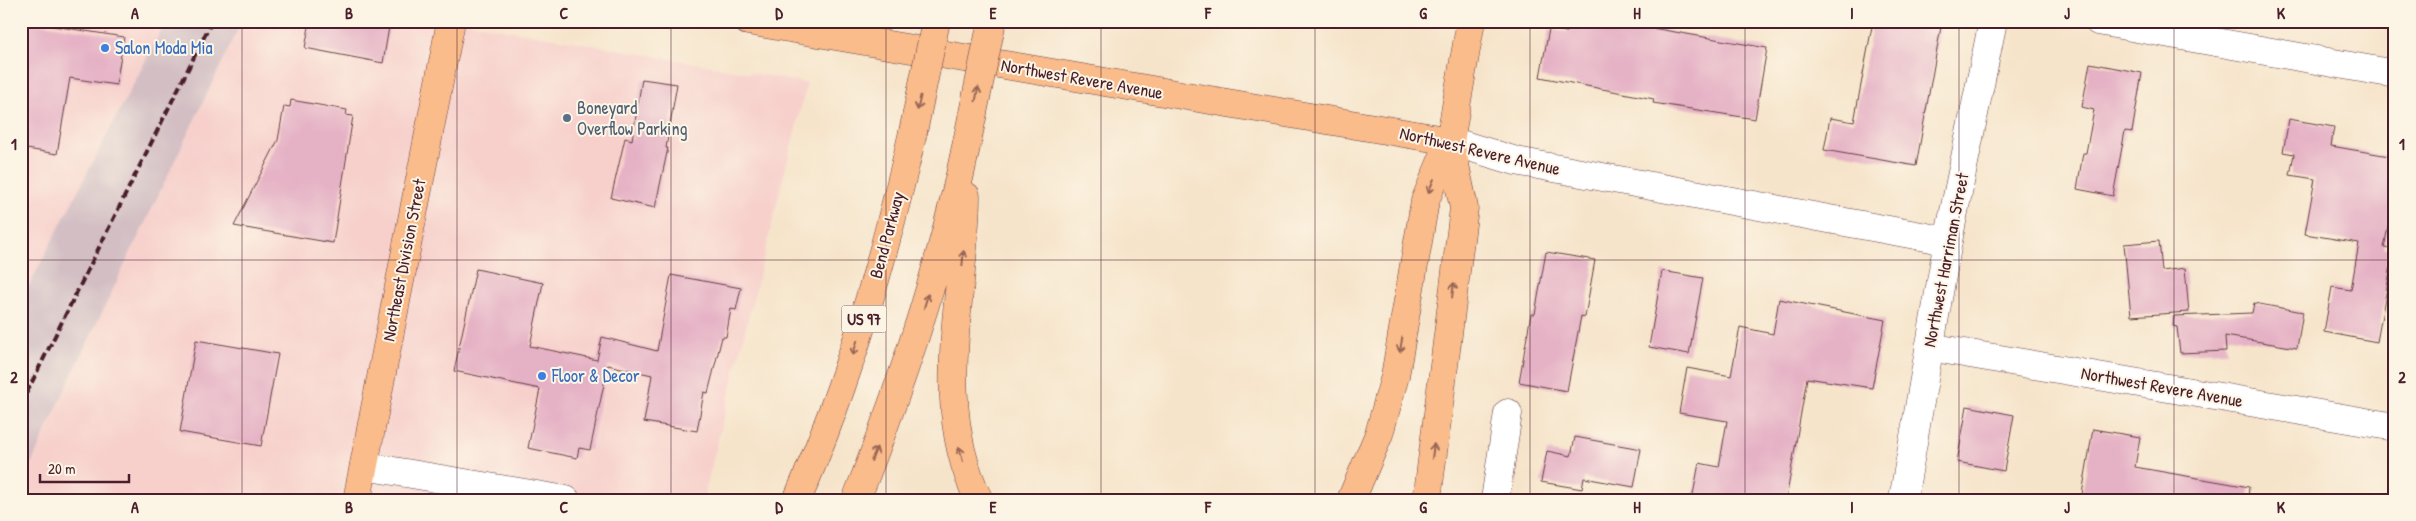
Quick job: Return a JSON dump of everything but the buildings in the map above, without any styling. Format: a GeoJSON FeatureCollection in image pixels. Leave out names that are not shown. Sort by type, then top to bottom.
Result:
{"type":"FeatureCollection","features":[{"type":"Feature","properties":{"kind":"main road","name":"Northeast Division Street"},"geometry":{"type":"LineString","coordinates":[[357,500],[451,21]]}},
{"type":"Feature","properties":{"kind":"main road","name":"Northwest Revere Avenue"},"geometry":{"type":"LineString","coordinates":[[748,21],[1450,141]]}},
{"type":"Feature","properties":{"kind":"main road","name":"Bend Parkway"},"geometry":{"type":"LineString","coordinates":[[797,500],[835,408],[883,253],[913,132],[936,21]]}},
{"type":"Feature","properties":{"kind":"main road"},"geometry":{"type":"LineString","coordinates":[[856,500],[884,429],[917,332],[966,147],[992,21]]}},
{"type":"Feature","properties":{"kind":"main road"},"geometry":{"type":"LineString","coordinates":[[1351,500],[1379,434],[1396,376],[1425,201],[1450,141],[1471,21]]}},
{"type":"Feature","properties":{"kind":"main road"},"geometry":{"type":"LineString","coordinates":[[1427,500],[1464,208],[1450,141]]}},
{"type":"Feature","properties":{"kind":"main road"},"geometry":{"type":"LineString","coordinates":[[966,147],[965,231],[952,390],[955,426],[963,461],[979,500]]}},
{"type":"Feature","properties":{"kind":"street","name":"Northwest Harriman Street"},"geometry":{"type":"LineString","coordinates":[[1902,500],[1948,241],[1993,21]]}},
{"type":"Feature","properties":{"kind":"street"},"geometry":{"type":"LineString","coordinates":[[2098,21],[2395,74]]}},
{"type":"Feature","properties":{"kind":"street","name":"Northwest Revere Avenue"},"geometry":{"type":"LineString","coordinates":[[1450,141],[1516,161],[1948,241]]}},
{"type":"Feature","properties":{"kind":"street","name":"Northwest Revere Avenue"},"geometry":{"type":"LineString","coordinates":[[1929,347],[2395,427]]}},
{"type":"Feature","properties":{"kind":"street"},"geometry":{"type":"LineString","coordinates":[[1495,500],[1508,413]]}},
{"type":"Feature","properties":{"kind":"street"},"geometry":{"type":"LineString","coordinates":[[364,466],[566,500]]}},
{"type":"Feature","properties":{"kind":"shaded area"},"geometry":{"type":"Polygon","coordinates":[[[21,21],[166,21],[21,303],[21,21]]]}},
{"type":"Feature","properties":{"kind":"shaded area"},"geometry":{"type":"Polygon","coordinates":[[[166,21],[242,21],[69,381],[21,486],[21,301],[166,21]]]}},
{"type":"Feature","properties":{"kind":"shaded area"},"geometry":{"type":"Polygon","coordinates":[[[242,21],[458,21],[807,83],[703,500],[21,500],[21,486],[69,381],[242,21]]]}},
{"type":"Feature","properties":{"kind":"railway"},"geometry":{"type":"LineString","coordinates":[[21,404],[212,21]]}},
{"type":"Feature","properties":{"kind":"place","name":"Salon Moda Mia"},"geometry":{"type":"Point","coordinates":[105,48]}},
{"type":"Feature","properties":{"kind":"place","name":"Boneyard Overflow Parking"},"geometry":{"type":"Point","coordinates":[567,118]}},
{"type":"Feature","properties":{"kind":"place","name":"Floor & Decor"},"geometry":{"type":"Point","coordinates":[542,376]}}]}
